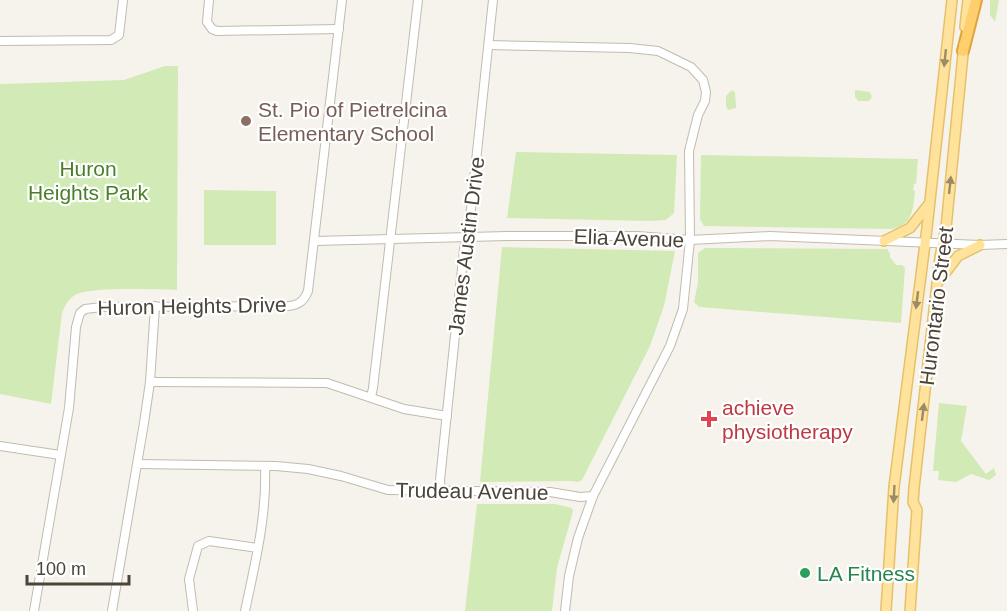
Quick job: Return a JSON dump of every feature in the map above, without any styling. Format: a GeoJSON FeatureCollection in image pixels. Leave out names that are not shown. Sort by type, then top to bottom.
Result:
{"type":"FeatureCollection","features":[{"type":"Feature","properties":{"kind":"highway"},"geometry":{"type":"LineString","coordinates":[[963,51],[976,0]]}},
{"type":"Feature","properties":{"kind":"main road","name":"Hurontario Street"},"geometry":{"type":"LineString","coordinates":[[886,611],[894,487],[925,242],[952,0]]}},
{"type":"Feature","properties":{"kind":"main road","name":"Hurontario Street"},"geometry":{"type":"LineString","coordinates":[[910,611],[917,510],[913,502],[914,488],[939,282],[968,0]]}},
{"type":"Feature","properties":{"kind":"main road"},"geometry":{"type":"LineString","coordinates":[[884,241],[910,228],[929,204]]}},
{"type":"Feature","properties":{"kind":"main road"},"geometry":{"type":"LineString","coordinates":[[939,282],[958,256],[980,245]]}},
{"type":"Feature","properties":{"kind":"street"},"geometry":{"type":"LineString","coordinates":[[0,41],[111,40],[119,35],[123,0]]}},
{"type":"Feature","properties":{"kind":"street"},"geometry":{"type":"LineString","coordinates":[[209,0],[207,22],[212,29],[217,31],[339,29]]}},
{"type":"Feature","properties":{"kind":"street","name":"Huron Heights Drive"},"geometry":{"type":"LineString","coordinates":[[34,611],[69,408],[76,327],[80,313],[93,307],[296,306],[301,303],[308,291],[342,0]]}},
{"type":"Feature","properties":{"kind":"street"},"geometry":{"type":"LineString","coordinates":[[371,397],[417,0]]}},
{"type":"Feature","properties":{"kind":"street","name":"James Austin Drive"},"geometry":{"type":"LineString","coordinates":[[441,492],[440,480],[493,0]]}},
{"type":"Feature","properties":{"kind":"street"},"geometry":{"type":"LineString","coordinates":[[489,45],[646,49],[677,59],[698,73],[705,85],[706,96],[698,115],[689,151],[690,240],[685,298],[676,330],[593,496],[578,537],[569,576],[565,611]]}},
{"type":"Feature","properties":{"kind":"street","name":"Elia Avenue"},"geometry":{"type":"LineString","coordinates":[[315,241],[507,236],[625,236],[690,240],[770,236],[980,245],[1007,244]]}},
{"type":"Feature","properties":{"kind":"street"},"geometry":{"type":"LineString","coordinates":[[112,611],[150,382],[155,306]]}},
{"type":"Feature","properties":{"kind":"street"},"geometry":{"type":"LineString","coordinates":[[150,382],[327,383],[404,409],[447,416]]}},
{"type":"Feature","properties":{"kind":"street"},"geometry":{"type":"LineString","coordinates":[[0,446],[60,455]]}},
{"type":"Feature","properties":{"kind":"street","name":"Trudeau Avenue"},"geometry":{"type":"LineString","coordinates":[[138,464],[276,466],[308,469],[388,490],[550,492],[580,497],[593,496]]}},
{"type":"Feature","properties":{"kind":"street"},"geometry":{"type":"LineString","coordinates":[[244,611],[258,548],[266,482],[265,467]]}},
{"type":"Feature","properties":{"kind":"street"},"geometry":{"type":"LineString","coordinates":[[193,611],[189,579],[198,546],[209,541],[258,548]]}},
{"type":"Feature","properties":{"kind":"green space"},"geometry":{"type":"Polygon","coordinates":[[[990,0],[999,0],[995,22],[990,15],[990,0]]]}},
{"type":"Feature","properties":{"kind":"green space","name":"Huron Heights Park"},"geometry":{"type":"Polygon","coordinates":[[[165,66],[178,66],[177,290],[110,289],[75,295],[62,313],[51,404],[0,394],[0,84],[124,80],[165,66]]]}},
{"type":"Feature","properties":{"kind":"green space"},"geometry":{"type":"Polygon","coordinates":[[[732,90],[735,92],[736,108],[728,110],[726,96],[732,90]]]}},
{"type":"Feature","properties":{"kind":"green space"},"geometry":{"type":"Polygon","coordinates":[[[855,90],[870,92],[872,97],[869,101],[858,101],[855,97],[855,90]]]}},
{"type":"Feature","properties":{"kind":"green space"},"geometry":{"type":"Polygon","coordinates":[[[516,152],[677,155],[674,213],[666,220],[651,221],[507,218],[516,152]]]}},
{"type":"Feature","properties":{"kind":"green space"},"geometry":{"type":"Polygon","coordinates":[[[701,155],[918,159],[911,215],[904,224],[892,229],[704,226],[700,219],[701,155]]]}},
{"type":"Feature","properties":{"kind":"green space"},"geometry":{"type":"Polygon","coordinates":[[[204,190],[276,191],[276,245],[204,245],[204,190]]]}},
{"type":"Feature","properties":{"kind":"green space"},"geometry":{"type":"Polygon","coordinates":[[[502,247],[675,251],[664,306],[650,346],[582,480],[578,482],[480,482],[502,247]]]}},
{"type":"Feature","properties":{"kind":"green space"},"geometry":{"type":"Polygon","coordinates":[[[705,248],[887,249],[896,265],[902,265],[905,268],[901,323],[699,307],[694,302],[698,283],[698,253],[705,248]]]}},
{"type":"Feature","properties":{"kind":"green space"},"geometry":{"type":"Polygon","coordinates":[[[939,403],[967,406],[961,441],[986,474],[994,468],[996,475],[989,480],[971,474],[956,482],[938,480],[939,471],[933,471],[939,403]]]}},
{"type":"Feature","properties":{"kind":"green space"},"geometry":{"type":"Polygon","coordinates":[[[477,504],[555,504],[572,508],[557,568],[552,611],[465,611],[477,504]]]}},
{"type":"Feature","properties":{"kind":"place","name":"St. Pio of Pietrelcina Elementary School"},"geometry":{"type":"Point","coordinates":[246,121]}},
{"type":"Feature","properties":{"kind":"place","name":"achieve physiotherapy"},"geometry":{"type":"Point","coordinates":[709,419]}},
{"type":"Feature","properties":{"kind":"place","name":"LA Fitness"},"geometry":{"type":"Point","coordinates":[805,573]}}]}
